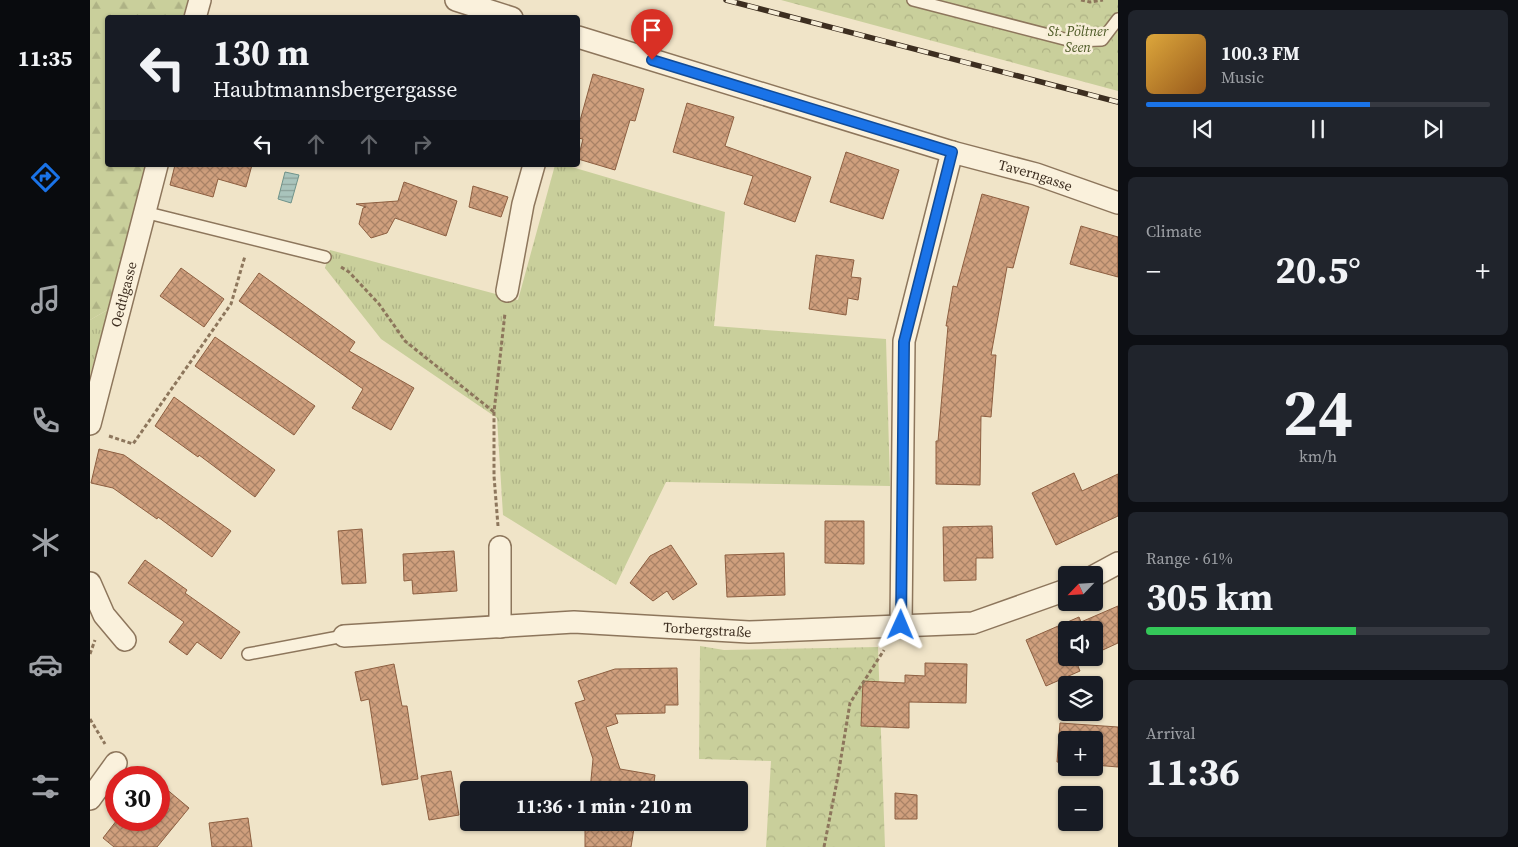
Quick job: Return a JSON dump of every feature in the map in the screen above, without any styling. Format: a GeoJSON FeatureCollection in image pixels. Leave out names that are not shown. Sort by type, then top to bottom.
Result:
{"type":"FeatureCollection","features":[{"type":"Feature","properties":{"kind":"street"},"geometry":{"type":"LineString","coordinates":[[196,15],[200,0]]}},
{"type":"Feature","properties":{"kind":"street"},"geometry":{"type":"LineString","coordinates":[[456,0],[503,15]]}},
{"type":"Feature","properties":{"kind":"street","name":"Taverngasse"},"geometry":{"type":"LineString","coordinates":[[580,39],[952,152],[1036,174],[1118,203]]}},
{"type":"Feature","properties":{"kind":"street"},"geometry":{"type":"LineString","coordinates":[[901,625],[904,342],[952,152]]}},
{"type":"Feature","properties":{"kind":"street","name":"Oedtlgasse"},"geometry":{"type":"LineString","coordinates":[[98,430],[144,212],[156,167]]}},
{"type":"Feature","properties":{"kind":"street"},"geometry":{"type":"LineString","coordinates":[[507,291],[523,204],[533,167]]}},
{"type":"Feature","properties":{"kind":"street"},"geometry":{"type":"LineString","coordinates":[[500,547],[500,627]]}},
{"type":"Feature","properties":{"kind":"street"},"geometry":{"type":"LineString","coordinates":[[1103,571],[1118,563]]}},
{"type":"Feature","properties":{"kind":"street"},"geometry":{"type":"LineString","coordinates":[[90,583],[104,615],[125,640]]}},
{"type":"Feature","properties":{"kind":"street","name":"Torbergstraße"},"geometry":{"type":"LineString","coordinates":[[344,636],[574,622],[749,632],[973,623],[1058,593]]}},
{"type":"Feature","properties":{"kind":"street"},"geometry":{"type":"LineString","coordinates":[[90,799],[116,763]]}},
{"type":"Feature","properties":{"kind":"lane"},"geometry":{"type":"LineString","coordinates":[[913,0],[1072,41],[1102,40],[1118,19]]}},
{"type":"Feature","properties":{"kind":"lane"},"geometry":{"type":"LineString","coordinates":[[144,212],[325,257]]}},
{"type":"Feature","properties":{"kind":"lane"},"geometry":{"type":"LineString","coordinates":[[248,654],[344,636]]}},
{"type":"Feature","properties":{"kind":"path"},"geometry":{"type":"LineString","coordinates":[[1082,0],[1090,2],[1103,0]]}},
{"type":"Feature","properties":{"kind":"path"},"geometry":{"type":"LineString","coordinates":[[98,430],[132,444],[231,304],[250,238]]}},
{"type":"Feature","properties":{"kind":"path"},"geometry":{"type":"LineString","coordinates":[[325,257],[349,272],[379,304],[405,341],[494,412]]}},
{"type":"Feature","properties":{"kind":"path"},"geometry":{"type":"LineString","coordinates":[[500,547],[494,476],[494,412],[507,291]]}},
{"type":"Feature","properties":{"kind":"path"},"geometry":{"type":"LineString","coordinates":[[824,847],[850,703],[901,625]]}},
{"type":"Feature","properties":{"kind":"path"},"geometry":{"type":"LineString","coordinates":[[90,719],[116,763]]}},
{"type":"Feature","properties":{"kind":"green space"},"geometry":{"type":"Polygon","coordinates":[[[90,0],[188,0],[184,15],[105,15],[105,167],[146,167],[109,309],[90,320],[90,0]]]}},
{"type":"Feature","properties":{"kind":"green space","name":"St. Pöltner Seen"},"geometry":{"type":"Polygon","coordinates":[[[781,0],[1118,0],[1118,91],[781,0]]]}},
{"type":"Feature","properties":{"kind":"green space"},"geometry":{"type":"Polygon","coordinates":[[[554,167],[572,167],[725,212],[714,326],[886,339],[890,486],[666,482],[616,585],[503,515],[497,418],[381,339],[325,268],[330,250],[518,300],[554,167]]]}},
{"type":"Feature","properties":{"kind":"green space"},"geometry":{"type":"Polygon","coordinates":[[[109,309],[90,375],[90,320],[109,309]]]}},
{"type":"Feature","properties":{"kind":"green space"},"geometry":{"type":"Polygon","coordinates":[[[700,646],[724,650],[878,647],[885,847],[766,847],[771,761],[699,759],[700,646]]]}},
{"type":"Feature","properties":{"kind":"water"},"geometry":{"type":"Polygon","coordinates":[[[285,172],[299,175],[291,203],[278,199],[285,172]]]}},
{"type":"Feature","properties":{"kind":"building"},"geometry":{"type":"Polygon","coordinates":[[[593,74],[644,89],[635,121],[630,120],[615,170],[580,160],[583,139],[580,138],[580,121],[593,74]]]}},
{"type":"Feature","properties":{"kind":"building"},"geometry":{"type":"Polygon","coordinates":[[[687,103],[734,117],[725,146],[811,177],[795,222],[744,204],[753,176],[673,152],[687,103]]]}},
{"type":"Feature","properties":{"kind":"building"},"geometry":{"type":"Polygon","coordinates":[[[846,152],[899,170],[883,219],[830,202],[846,152]]]}},
{"type":"Feature","properties":{"kind":"building"},"geometry":{"type":"Polygon","coordinates":[[[174,167],[251,167],[246,187],[218,179],[213,197],[170,185],[174,167]]]}},
{"type":"Feature","properties":{"kind":"building"},"geometry":{"type":"Polygon","coordinates":[[[404,182],[457,201],[446,236],[395,218],[387,233],[371,238],[359,224],[363,208],[366,207],[356,204],[398,201],[404,182]]]}},
{"type":"Feature","properties":{"kind":"building"},"geometry":{"type":"Polygon","coordinates":[[[473,186],[508,197],[501,217],[469,207],[473,186]]]}},
{"type":"Feature","properties":{"kind":"building"},"geometry":{"type":"Polygon","coordinates":[[[982,194],[1029,207],[1013,268],[1007,267],[991,355],[996,355],[991,417],[981,416],[980,485],[936,484],[936,441],[938,441],[948,326],[946,326],[953,286],[957,287],[982,194]]]}},
{"type":"Feature","properties":{"kind":"building"},"geometry":{"type":"Polygon","coordinates":[[[1081,226],[1118,237],[1118,277],[1070,264],[1081,226]]]}},
{"type":"Feature","properties":{"kind":"building"},"geometry":{"type":"Polygon","coordinates":[[[816,255],[854,260],[851,277],[861,278],[858,300],[848,298],[846,315],[809,309],[816,255]]]}},
{"type":"Feature","properties":{"kind":"building"},"geometry":{"type":"Polygon","coordinates":[[[181,268],[224,299],[204,327],[160,296],[181,268]]]}},
{"type":"Feature","properties":{"kind":"building"},"geometry":{"type":"Polygon","coordinates":[[[259,273],[355,342],[349,351],[414,388],[391,430],[352,408],[363,389],[239,301],[259,273]]]}},
{"type":"Feature","properties":{"kind":"building"},"geometry":{"type":"Polygon","coordinates":[[[215,337],[315,406],[294,435],[195,366],[215,337]]]}},
{"type":"Feature","properties":{"kind":"building"},"geometry":{"type":"Polygon","coordinates":[[[174,397],[275,470],[255,497],[199,455],[198,457],[155,426],[174,397]]]}},
{"type":"Feature","properties":{"kind":"building"},"geometry":{"type":"Polygon","coordinates":[[[99,449],[124,455],[231,531],[212,557],[158,517],[157,519],[113,488],[91,483],[99,449]]]}},
{"type":"Feature","properties":{"kind":"building"},"geometry":{"type":"Polygon","coordinates":[[[1074,473],[1082,491],[1118,474],[1118,516],[1056,545],[1032,493],[1074,473]]]}},
{"type":"Feature","properties":{"kind":"building"},"geometry":{"type":"Polygon","coordinates":[[[825,521],[864,521],[864,564],[825,563],[825,521]]]}},
{"type":"Feature","properties":{"kind":"building"},"geometry":{"type":"Polygon","coordinates":[[[992,526],[993,558],[976,558],[976,580],[944,581],[943,527],[992,526]]]}},
{"type":"Feature","properties":{"kind":"building"},"geometry":{"type":"Polygon","coordinates":[[[362,529],[366,583],[342,584],[338,531],[362,529]]]}},
{"type":"Feature","properties":{"kind":"building"},"geometry":{"type":"Polygon","coordinates":[[[671,545],[697,584],[673,600],[667,591],[653,601],[630,583],[650,556],[671,545]]]}},
{"type":"Feature","properties":{"kind":"building"},"geometry":{"type":"Polygon","coordinates":[[[454,551],[457,591],[413,594],[412,580],[404,581],[403,554],[454,551]]]}},
{"type":"Feature","properties":{"kind":"building"},"geometry":{"type":"Polygon","coordinates":[[[784,553],[785,595],[727,597],[725,555],[784,553]]]}},
{"type":"Feature","properties":{"kind":"building"},"geometry":{"type":"Polygon","coordinates":[[[145,560],[187,590],[185,593],[240,632],[221,659],[197,642],[187,655],[169,642],[184,622],[128,583],[145,560]]]}},
{"type":"Feature","properties":{"kind":"building"},"geometry":{"type":"Polygon","coordinates":[[[1118,606],[1118,643],[1103,650],[1103,621],[1083,621],[1118,606]]]}},
{"type":"Feature","properties":{"kind":"building"},"geometry":{"type":"Polygon","coordinates":[[[1079,617],[1081,621],[1070,621],[1079,617]]]}},
{"type":"Feature","properties":{"kind":"building"},"geometry":{"type":"Polygon","coordinates":[[[1058,626],[1058,666],[1078,666],[1080,671],[1069,676],[1058,676],[1058,681],[1046,686],[1026,640],[1058,626]]]}},
{"type":"Feature","properties":{"kind":"building"},"geometry":{"type":"Polygon","coordinates":[[[925,663],[967,664],[966,703],[909,702],[909,728],[861,726],[863,681],[905,683],[905,675],[925,676],[925,663]]]}},
{"type":"Feature","properties":{"kind":"building"},"geometry":{"type":"Polygon","coordinates":[[[394,664],[402,706],[407,706],[418,779],[382,785],[369,699],[361,701],[355,672],[394,664]]]}},
{"type":"Feature","properties":{"kind":"building"},"geometry":{"type":"Polygon","coordinates":[[[677,668],[678,705],[665,705],[665,713],[615,714],[618,723],[606,727],[620,769],[655,775],[654,781],[591,781],[593,759],[575,703],[585,700],[578,681],[615,669],[677,668]]]}},
{"type":"Feature","properties":{"kind":"building"},"geometry":{"type":"Polygon","coordinates":[[[1060,723],[1118,727],[1118,767],[1103,766],[1103,731],[1059,731],[1060,723]]]}},
{"type":"Feature","properties":{"kind":"building"},"geometry":{"type":"Polygon","coordinates":[[[451,771],[459,815],[429,820],[421,776],[451,771]]]}},
{"type":"Feature","properties":{"kind":"building"},"geometry":{"type":"Polygon","coordinates":[[[170,792],[189,808],[157,847],[114,847],[103,838],[108,831],[170,831],[170,792]]]}},
{"type":"Feature","properties":{"kind":"building"},"geometry":{"type":"Polygon","coordinates":[[[895,793],[917,795],[917,819],[895,819],[895,793]]]}},
{"type":"Feature","properties":{"kind":"building"},"geometry":{"type":"Polygon","coordinates":[[[248,818],[252,847],[212,847],[209,823],[248,818]]]}},
{"type":"Feature","properties":{"kind":"building"},"geometry":{"type":"Polygon","coordinates":[[[585,831],[634,831],[631,847],[585,847],[585,831]]]}},
{"type":"Feature","properties":{"kind":"railway"},"geometry":{"type":"LineString","coordinates":[[726,0],[1118,102]]}},
{"type":"Feature","properties":{"kind":"route"},"geometry":{"type":"LineString","coordinates":[[652,60],[952,152],[904,342],[901,625]]}}]}
